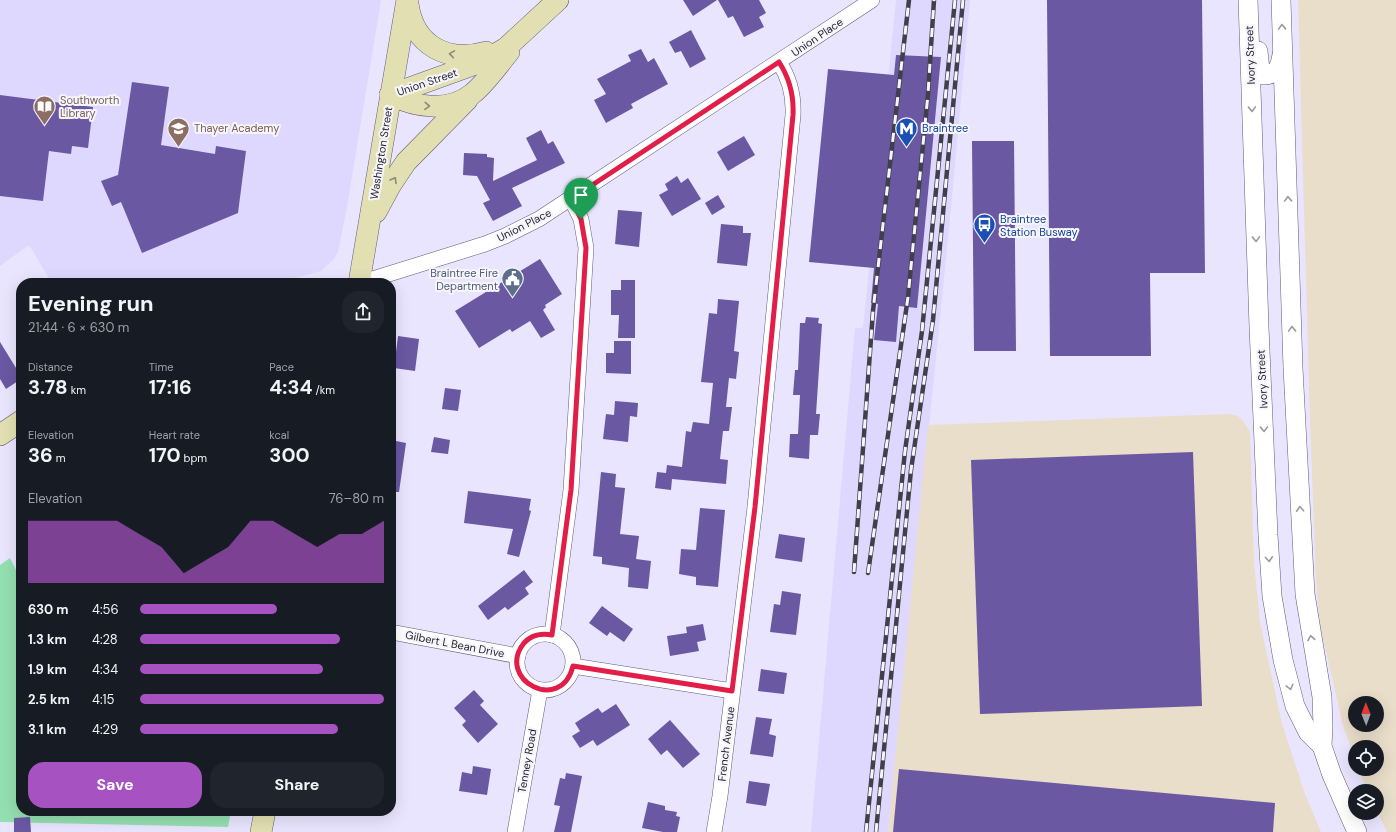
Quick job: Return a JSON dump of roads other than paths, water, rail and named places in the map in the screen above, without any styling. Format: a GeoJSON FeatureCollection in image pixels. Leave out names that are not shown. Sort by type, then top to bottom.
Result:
{"type":"FeatureCollection","features":[{"type":"Feature","properties":{"kind":"main road"},"geometry":{"type":"LineString","coordinates":[[407,0],[416,31],[430,45],[447,54],[469,55],[493,51],[537,20]]}},
{"type":"Feature","properties":{"kind":"main road","name":"Washington Street"},"geometry":{"type":"LineString","coordinates":[[361,278],[368,226],[407,0]]}},
{"type":"Feature","properties":{"kind":"main road","name":"Union Street"},"geometry":{"type":"LineString","coordinates":[[390,94],[484,61],[506,48],[558,0]]}},
{"type":"Feature","properties":{"kind":"main road","name":"Union Street"},"geometry":{"type":"LineString","coordinates":[[390,94],[410,103],[433,106],[454,103],[473,94],[537,20]]}},
{"type":"Feature","properties":{"kind":"main road"},"geometry":{"type":"LineString","coordinates":[[368,226],[390,186],[406,162],[473,94]]}},
{"type":"Feature","properties":{"kind":"main road"},"geometry":{"type":"LineString","coordinates":[[0,434],[16,424]]}},
{"type":"Feature","properties":{"kind":"main road"},"geometry":{"type":"LineString","coordinates":[[261,832],[264,816]]}},
{"type":"Feature","properties":{"kind":"street","name":"Union Place"},"geometry":{"type":"LineString","coordinates":[[376,278],[465,251],[505,236],[539,219],[872,0]]}},
{"type":"Feature","properties":{"kind":"street","name":"Ivory Street"},"geometry":{"type":"LineString","coordinates":[[1248,0],[1259,327],[1272,596],[1283,660],[1295,706],[1308,732],[1322,746]]}},
{"type":"Feature","properties":{"kind":"street"},"geometry":{"type":"LineString","coordinates":[[1258,0],[1258,59],[1260,70],[1263,75],[1269,75],[1276,72],[1280,66],[1283,50]]}},
{"type":"Feature","properties":{"kind":"street","name":"Ivory Street"},"geometry":{"type":"LineString","coordinates":[[1281,0],[1293,368],[1303,562],[1308,621],[1322,697],[1322,746],[1341,797],[1357,832]]}},
{"type":"Feature","properties":{"kind":"street","name":"French Avenue"},"geometry":{"type":"LineString","coordinates":[[714,832],[720,796],[755,507],[793,110],[793,94],[787,77],[779,62]]}},
{"type":"Feature","properties":{"kind":"street"},"geometry":{"type":"LineString","coordinates":[[552,635],[571,490],[586,248],[581,219],[571,199]]}},
{"type":"Feature","properties":{"kind":"street","name":"Gilbert L Bean Drive"},"geometry":{"type":"LineString","coordinates":[[396,633],[518,656]]}},
{"type":"Feature","properties":{"kind":"street"},"geometry":{"type":"LineString","coordinates":[[540,634],[552,635],[563,640],[570,647],[573,656],[573,666],[569,678],[562,685],[553,689],[540,690],[531,686],[520,675],[518,656],[523,645],[530,638],[540,634]]}},
{"type":"Feature","properties":{"kind":"street"},"geometry":{"type":"LineString","coordinates":[[573,666],[732,691]]}},
{"type":"Feature","properties":{"kind":"street","name":"Tenney Road"},"geometry":{"type":"LineString","coordinates":[[515,832],[540,690]]}},
{"type":"Feature","properties":{"kind":"railway"},"geometry":{"type":"LineString","coordinates":[[854,572],[873,311],[909,0]]}},
{"type":"Feature","properties":{"kind":"railway"},"geometry":{"type":"LineString","coordinates":[[868,573],[908,297],[928,94],[934,0]]}},
{"type":"Feature","properties":{"kind":"railway"},"geometry":{"type":"LineString","coordinates":[[866,832],[905,451],[922,331],[955,0]]}},
{"type":"Feature","properties":{"kind":"railway"},"geometry":{"type":"LineString","coordinates":[[876,832],[911,470],[933,320],[963,0]]}},
{"type":"Feature","properties":{"kind":"place","name":"Southworth Library"},"geometry":{"type":"Point","coordinates":[45,126]}},
{"type":"Feature","properties":{"kind":"place","name":"Thayer Academy"},"geometry":{"type":"Point","coordinates":[178,148]}},
{"type":"Feature","properties":{"kind":"place","name":"Braintree"},"geometry":{"type":"Point","coordinates":[906,148]}},
{"type":"Feature","properties":{"kind":"place","name":"Braintree Station Busway"},"geometry":{"type":"Point","coordinates":[984,244]}},
{"type":"Feature","properties":{"kind":"place","name":"Braintree Fire Department"},"geometry":{"type":"Point","coordinates":[513,298]}}]}
